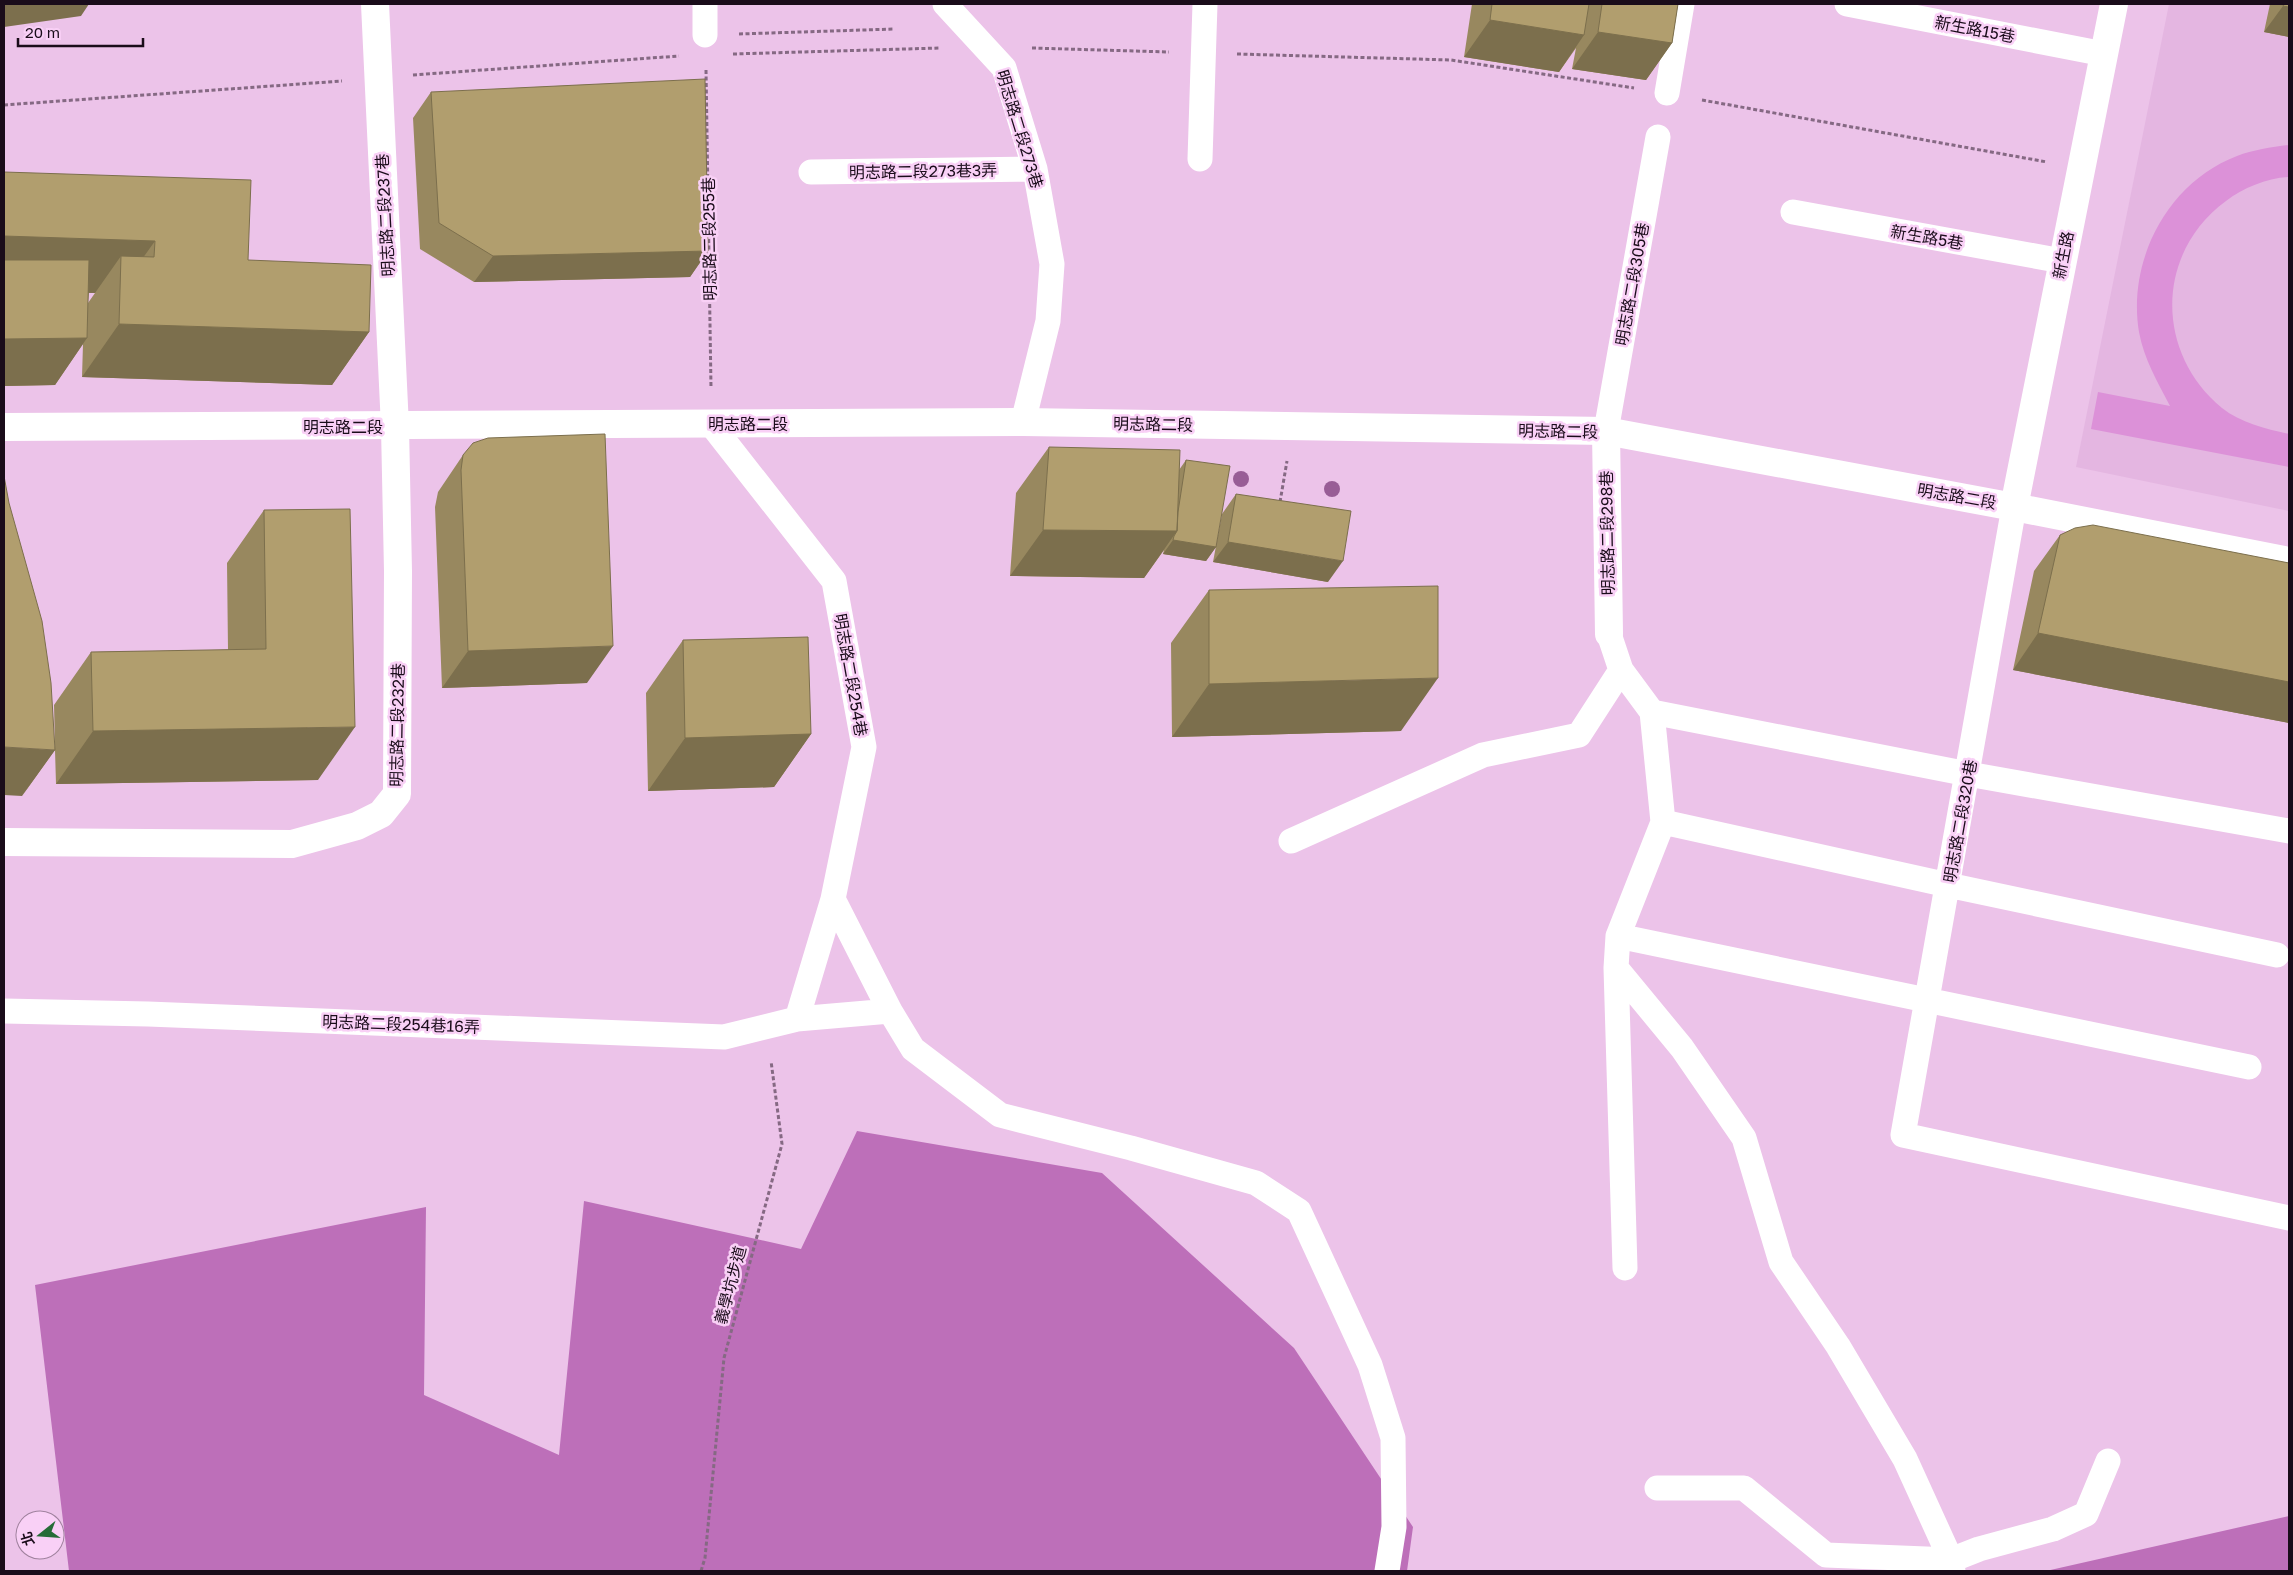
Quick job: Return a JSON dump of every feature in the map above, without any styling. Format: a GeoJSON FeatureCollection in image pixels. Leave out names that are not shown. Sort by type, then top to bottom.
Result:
{"type":"FeatureCollection","features":[{"type":"Feature","properties":{"kind":"main road","name":"明志路二段237巷"},"geometry":{"type":"LineString","coordinates":[[375,4],[395,427]]}},
{"type":"Feature","properties":{"kind":"main road","name":"新生路"},"geometry":{"type":"LineString","coordinates":[[2014,507],[2114,4]]}},
{"type":"Feature","properties":{"kind":"main road","name":"明志路二段"},"geometry":{"type":"LineString","coordinates":[[4,427],[395,427],[1022,422],[1606,431],[2014,507],[2289,561]]}},
{"type":"Feature","properties":{"kind":"main road","name":"明志路二段232巷"},"geometry":{"type":"LineString","coordinates":[[4,842],[292,844],[356,826],[381,814],[397,794],[398,571],[395,427]]}},
{"type":"Feature","properties":{"kind":"main road","name":"明志路二段298巷"},"geometry":{"type":"LineString","coordinates":[[1606,431],[1609,634]]}},
{"type":"Feature","properties":{"kind":"lane"},"geometry":{"type":"LineString","coordinates":[[705,4],[706,35]]}},
{"type":"Feature","properties":{"kind":"lane","name":"明志路二段273巷"},"geometry":{"type":"LineString","coordinates":[[945,4],[1004,68],[1035,169],[1052,264],[1048,321],[1022,422]]}},
{"type":"Feature","properties":{"kind":"lane"},"geometry":{"type":"LineString","coordinates":[[1200,159],[1205,4]]}},
{"type":"Feature","properties":{"kind":"lane"},"geometry":{"type":"LineString","coordinates":[[1668,93],[1682,4]]}},
{"type":"Feature","properties":{"kind":"lane","name":"新生路15巷"},"geometry":{"type":"LineString","coordinates":[[1847,4],[2104,54]]}},
{"type":"Feature","properties":{"kind":"lane","name":"明志路二段305巷"},"geometry":{"type":"LineString","coordinates":[[1606,431],[1658,137]]}},
{"type":"Feature","properties":{"kind":"lane","name":"明志路二段273巷3弄"},"geometry":{"type":"LineString","coordinates":[[811,172],[1035,169]]}},
{"type":"Feature","properties":{"kind":"lane","name":"新生路5巷"},"geometry":{"type":"LineString","coordinates":[[1793,212],[2062,262]]}},
{"type":"Feature","properties":{"kind":"lane","name":"明志路二段254巷"},"geometry":{"type":"LineString","coordinates":[[711,424],[834,581],[864,747],[833,899],[797,1019]]}},
{"type":"Feature","properties":{"kind":"lane","name":"明志路二段320巷"},"geometry":{"type":"LineString","coordinates":[[2014,507],[1903,1135],[2289,1218]]}},
{"type":"Feature","properties":{"kind":"lane"},"geometry":{"type":"LineString","coordinates":[[1609,634],[1621,670],[1652,712],[1663,822],[1618,936],[1616,968],[1626,1268]]}},
{"type":"Feature","properties":{"kind":"lane"},"geometry":{"type":"LineString","coordinates":[[1291,841],[1482,755],[1579,735],[1621,670]]}},
{"type":"Feature","properties":{"kind":"lane"},"geometry":{"type":"LineString","coordinates":[[1652,712],[1968,774],[2289,831]]}},
{"type":"Feature","properties":{"kind":"lane"},"geometry":{"type":"LineString","coordinates":[[1663,822],[1948,886],[2277,955]]}},
{"type":"Feature","properties":{"kind":"lane"},"geometry":{"type":"LineString","coordinates":[[833,899],[890,1011],[912,1049],[1000,1114],[1256,1183],[1299,1211],[1370,1365],[1392,1438],[1394,1527],[1387,1571]]}},
{"type":"Feature","properties":{"kind":"lane"},"geometry":{"type":"LineString","coordinates":[[1618,936],[2249,1067]]}},
{"type":"Feature","properties":{"kind":"lane"},"geometry":{"type":"LineString","coordinates":[[1616,968],[1682,1048],[1744,1138],[1781,1262],[1838,1346],[1905,1459],[1952,1565]]}},
{"type":"Feature","properties":{"kind":"lane","name":"明志路二段254巷16弄"},"geometry":{"type":"LineString","coordinates":[[4,1011],[148,1014],[724,1036],[797,1019],[890,1011]]}},
{"type":"Feature","properties":{"kind":"lane"},"geometry":{"type":"LineString","coordinates":[[1657,1488],[1744,1488],[1826,1555],[1952,1565],[1979,1549],[2053,1529],[2086,1514],[2108,1461]]}},
{"type":"Feature","properties":{"kind":"path"},"geometry":{"type":"LineString","coordinates":[[706,35],[894,28]]}},
{"type":"Feature","properties":{"kind":"path"},"geometry":{"type":"LineString","coordinates":[[725,54],[986,47],[1451,60],[1668,93],[2081,168]]}},
{"type":"Feature","properties":{"kind":"path"},"geometry":{"type":"LineString","coordinates":[[4,105],[686,56]]}},
{"type":"Feature","properties":{"kind":"path","name":"明志路二段255巷"},"geometry":{"type":"LineString","coordinates":[[706,64],[711,424]]}},
{"type":"Feature","properties":{"kind":"path"},"geometry":{"type":"LineString","coordinates":[[1280,503],[1294,426]]}},
{"type":"Feature","properties":{"kind":"path","name":"義學坑步道"},"geometry":{"type":"LineString","coordinates":[[700,1571],[705,1558],[724,1358],[782,1144],[776,1088],[769,1050],[797,1019]]}},
{"type":"Feature","properties":{"kind":"shaded area"},"geometry":{"type":"Polygon","coordinates":[[[2169,4],[2289,4],[2289,511],[2076,467],[2169,4]]]}},
{"type":"Feature","properties":{"kind":"shaded area"},"geometry":{"type":"Polygon","coordinates":[[[2289,145],[2289,177],[2264,182],[2240,192],[2226,201],[2203,223],[2186,248],[2176,275],[2172,303],[2175,332],[2184,360],[2200,385],[2222,408],[2237,418],[2263,428],[2289,434],[2289,467],[2091,429],[2098,392],[2170,406],[2144,351],[2139,332],[2137,305],[2140,278],[2147,252],[2158,227],[2173,204],[2191,184],[2212,168],[2243,154],[2289,145]]]}},
{"type":"Feature","properties":{"kind":"shaded area"},"geometry":{"type":"Polygon","coordinates":[[[857,1131],[1102,1173],[1294,1348],[1413,1527],[1407,1571],[69,1571],[65,1537],[65,1510],[62,1510],[35,1285],[426,1207],[424,1395],[559,1455],[584,1201],[801,1249],[857,1131]]]}},
{"type":"Feature","properties":{"kind":"shaded area"},"geometry":{"type":"Polygon","coordinates":[[[2289,1516],[2289,1571],[2046,1571],[2289,1516]]]}},
{"type":"Feature","properties":{"kind":"building"},"geometry":{"type":"Polygon","coordinates":[[[1492,4],[1589,4],[1584,35],[1490,20],[1492,4]]]}},
{"type":"Feature","properties":{"kind":"building"},"geometry":{"type":"Polygon","coordinates":[[[1602,4],[1678,4],[1672,43],[1598,32],[1602,4]]]}},
{"type":"Feature","properties":{"kind":"building"},"geometry":{"type":"Polygon","coordinates":[[[705,79],[708,251],[493,256],[439,223],[431,92],[705,79]]]}},
{"type":"Feature","properties":{"kind":"building"},"geometry":{"type":"Polygon","coordinates":[[[4,172],[251,180],[248,260],[371,265],[369,332],[119,324],[121,256],[154,257],[155,241],[4,236],[4,172]]]}},
{"type":"Feature","properties":{"kind":"building"},"geometry":{"type":"Polygon","coordinates":[[[4,260],[89,260],[87,338],[4,339],[4,260]]]}},
{"type":"Feature","properties":{"kind":"building"},"geometry":{"type":"Polygon","coordinates":[[[605,434],[613,646],[468,651],[461,470],[463,455],[473,443],[488,438],[605,434]]]}},
{"type":"Feature","properties":{"kind":"building"},"geometry":{"type":"Polygon","coordinates":[[[1049,447],[1180,450],[1177,531],[1043,530],[1049,447]]]}},
{"type":"Feature","properties":{"kind":"building"},"geometry":{"type":"Polygon","coordinates":[[[1186,460],[1230,466],[1216,547],[1173,540],[1177,531],[1186,460]]]}},
{"type":"Feature","properties":{"kind":"building"},"geometry":{"type":"Polygon","coordinates":[[[4,476],[9,503],[42,621],[51,683],[55,750],[4,747],[4,476]]]}},
{"type":"Feature","properties":{"kind":"building"},"geometry":{"type":"Polygon","coordinates":[[[1236,494],[1351,511],[1343,561],[1228,542],[1236,494]]]}},
{"type":"Feature","properties":{"kind":"building"},"geometry":{"type":"Polygon","coordinates":[[[350,509],[355,727],[93,731],[91,652],[266,649],[264,510],[350,509]]]}},
{"type":"Feature","properties":{"kind":"building"},"geometry":{"type":"Polygon","coordinates":[[[2093,525],[2289,563],[2289,682],[2038,633],[2060,535],[2075,528],[2093,525]]]}},
{"type":"Feature","properties":{"kind":"building"},"geometry":{"type":"Polygon","coordinates":[[[1438,586],[1438,678],[1209,684],[1209,590],[1438,586]]]}},
{"type":"Feature","properties":{"kind":"building"},"geometry":{"type":"Polygon","coordinates":[[[808,637],[811,734],[685,738],[683,640],[808,637]]]}}]}
